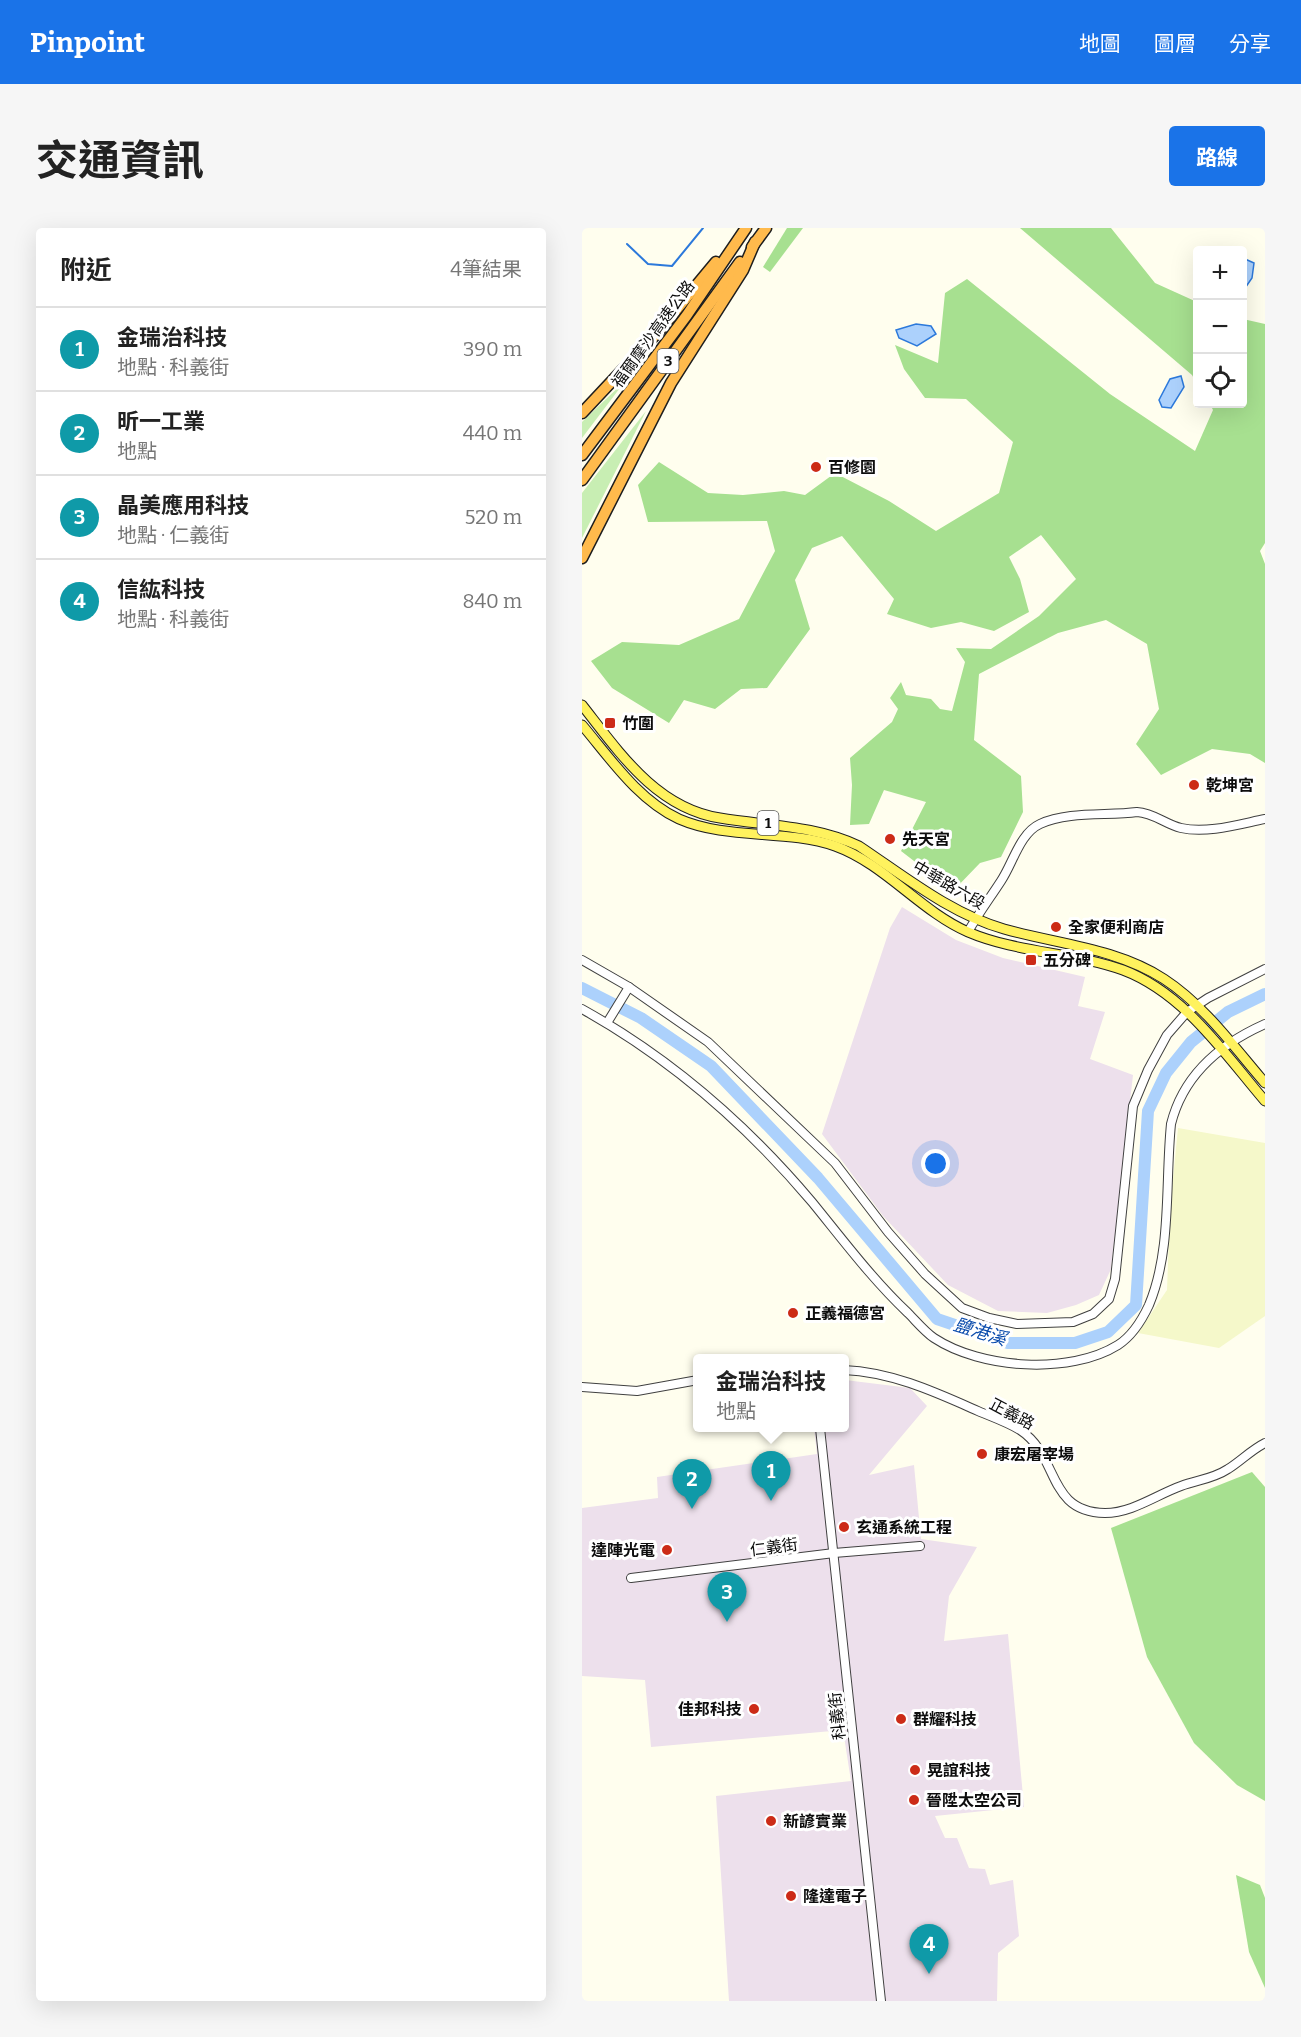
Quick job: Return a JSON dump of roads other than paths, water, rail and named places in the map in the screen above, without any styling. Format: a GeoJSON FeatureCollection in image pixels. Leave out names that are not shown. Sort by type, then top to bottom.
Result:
{"type":"FeatureCollection","features":[{"type":"Feature","properties":{"kind":"highway","name":"福爾摩沙高速公路"},"geometry":{"type":"LineString","coordinates":[[582,455],[687,315],[746,228]]}},
{"type":"Feature","properties":{"kind":"highway","name":"福爾摩沙高速公路"},"geometry":{"type":"LineString","coordinates":[[582,480],[766,228]]}},
{"type":"Feature","properties":{"kind":"highway"},"geometry":{"type":"LineString","coordinates":[[582,413],[657,333],[711,266],[737,240]]}},
{"type":"Feature","properties":{"kind":"highway"},"geometry":{"type":"LineString","coordinates":[[582,558],[671,383],[743,270],[755,242]]}},
{"type":"Feature","properties":{"kind":"main road","name":"中華路六段"},"geometry":{"type":"LineString","coordinates":[[582,705],[637,772],[666,797],[702,814],[718,818],[800,827],[839,837],[859,846],[975,919],[1004,929],[1124,958],[1165,980],[1196,1005]]}},
{"type":"Feature","properties":{"kind":"main road","name":"中華路六段"},"geometry":{"type":"LineString","coordinates":[[582,724],[644,796],[678,818],[718,828],[800,837],[838,847],[873,867],[968,932],[1022,947],[1120,969],[1151,983],[1187,1012]]}},
{"type":"Feature","properties":{"kind":"main road","name":"1"},"geometry":{"type":"LineString","coordinates":[[1196,1005],[1265,1083]]}},
{"type":"Feature","properties":{"kind":"main road","name":"1"},"geometry":{"type":"LineString","coordinates":[[1187,1012],[1265,1101]]}},
{"type":"Feature","properties":{"kind":"street"},"geometry":{"type":"LineString","coordinates":[[968,932],[1003,878],[1023,840],[1040,824],[1075,817],[1137,812],[1147,813],[1181,828],[1204,828],[1265,819]]}},
{"type":"Feature","properties":{"kind":"street"},"geometry":{"type":"LineString","coordinates":[[582,960],[629,987],[708,1042],[827,1155],[888,1232],[925,1274],[962,1308],[989,1318],[1017,1324],[1072,1322],[1093,1314],[1109,1299],[1115,1279],[1133,1106],[1167,1035],[1187,1012],[1265,969]]}},
{"type":"Feature","properties":{"kind":"street"},"geometry":{"type":"LineString","coordinates":[[607,1023],[629,987]]}},
{"type":"Feature","properties":{"kind":"street"},"geometry":{"type":"LineString","coordinates":[[582,1009],[607,1023],[686,1077],[743,1128],[810,1200],[879,1285],[933,1337],[958,1352],[1004,1362],[1068,1363],[1104,1352],[1120,1344],[1134,1330],[1148,1306],[1158,1278],[1171,1124],[1176,1106],[1194,1075],[1221,1050],[1230,1042],[1265,1024]]}},
{"type":"Feature","properties":{"kind":"street","name":"正義路"},"geometry":{"type":"LineString","coordinates":[[849,1371],[891,1376],[936,1392],[1019,1429],[1034,1440],[1045,1455],[1061,1495],[1071,1504],[1102,1513],[1134,1506],[1182,1486],[1209,1479],[1265,1443]]}},
{"type":"Feature","properties":{"kind":"street"},"geometry":{"type":"LineString","coordinates":[[582,1387],[637,1391],[693,1381]]}},
{"type":"Feature","properties":{"kind":"street","name":"科義街"},"geometry":{"type":"LineString","coordinates":[[820,1432],[881,2001]]}},
{"type":"Feature","properties":{"kind":"street","name":"仁義街"},"geometry":{"type":"LineString","coordinates":[[632,1578],[834,1553],[920,1546]]}},
{"type":"Feature","properties":{"kind":"water"},"geometry":{"type":"Polygon","coordinates":[[[1247,260],[1254,263],[1252,278],[1247,285],[1247,260]]]}},
{"type":"Feature","properties":{"kind":"water"},"geometry":{"type":"Polygon","coordinates":[[[916,324],[931,326],[936,334],[917,346],[899,338],[896,330],[916,324]]]}},
{"type":"Feature","properties":{"kind":"water"},"geometry":{"type":"Polygon","coordinates":[[[1181,376],[1184,387],[1171,408],[1162,407],[1159,400],[1170,379],[1181,376]]]}},
{"type":"Feature","properties":{"kind":"waterway"},"geometry":{"type":"LineString","coordinates":[[627,244],[648,264],[672,266],[703,228]]}},
{"type":"Feature","properties":{"kind":"waterway","name":"鹽港溪"},"geometry":{"type":"LineString","coordinates":[[582,988],[641,1018],[711,1066],[818,1178],[937,1319],[1008,1343],[1075,1343],[1108,1332],[1136,1305],[1148,1111],[1166,1073],[1191,1042],[1228,1012],[1265,994]]}},
{"type":"Feature","properties":{"kind":"place","name":"百修園"},"geometry":{"type":"Point","coordinates":[816,467]}},
{"type":"Feature","properties":{"kind":"place","name":"竹圍"},"geometry":{"type":"Point","coordinates":[610,723]}},
{"type":"Feature","properties":{"kind":"place","name":"乾坤宮"},"geometry":{"type":"Point","coordinates":[1194,785]}},
{"type":"Feature","properties":{"kind":"place","name":"先天宮"},"geometry":{"type":"Point","coordinates":[890,839]}},
{"type":"Feature","properties":{"kind":"place","name":"全家便利商店"},"geometry":{"type":"Point","coordinates":[1056,927]}},
{"type":"Feature","properties":{"kind":"place","name":"五分碑"},"geometry":{"type":"Point","coordinates":[1031,960]}},
{"type":"Feature","properties":{"kind":"place","name":"正義福德宮"},"geometry":{"type":"Point","coordinates":[793,1313]}},
{"type":"Feature","properties":{"kind":"place","name":"康宏屠宰場"},"geometry":{"type":"Point","coordinates":[982,1454]}},
{"type":"Feature","properties":{"kind":"place","name":"金瑞治科技"},"geometry":{"type":"Point","coordinates":[771,1501]}},
{"type":"Feature","properties":{"kind":"place","name":"昕一工業"},"geometry":{"type":"Point","coordinates":[692,1509]}},
{"type":"Feature","properties":{"kind":"place","name":"玄通系統工程"},"geometry":{"type":"Point","coordinates":[844,1527]}},
{"type":"Feature","properties":{"kind":"place","name":"達陣光電"},"geometry":{"type":"Point","coordinates":[667,1550]}},
{"type":"Feature","properties":{"kind":"place","name":"晶美應用科技"},"geometry":{"type":"Point","coordinates":[727,1622]}},
{"type":"Feature","properties":{"kind":"place","name":"佳邦科技"},"geometry":{"type":"Point","coordinates":[754,1709]}},
{"type":"Feature","properties":{"kind":"place","name":"群耀科技"},"geometry":{"type":"Point","coordinates":[901,1719]}},
{"type":"Feature","properties":{"kind":"place","name":"晃誼科技"},"geometry":{"type":"Point","coordinates":[915,1770]}},
{"type":"Feature","properties":{"kind":"place","name":"晉陞太空公司"},"geometry":{"type":"Point","coordinates":[914,1800]}},
{"type":"Feature","properties":{"kind":"place","name":"新諺實業"},"geometry":{"type":"Point","coordinates":[771,1821]}},
{"type":"Feature","properties":{"kind":"place","name":"隆達電子"},"geometry":{"type":"Point","coordinates":[791,1896]}},
{"type":"Feature","properties":{"kind":"place","name":"信紘科技"},"geometry":{"type":"Point","coordinates":[929,1974]}}]}
